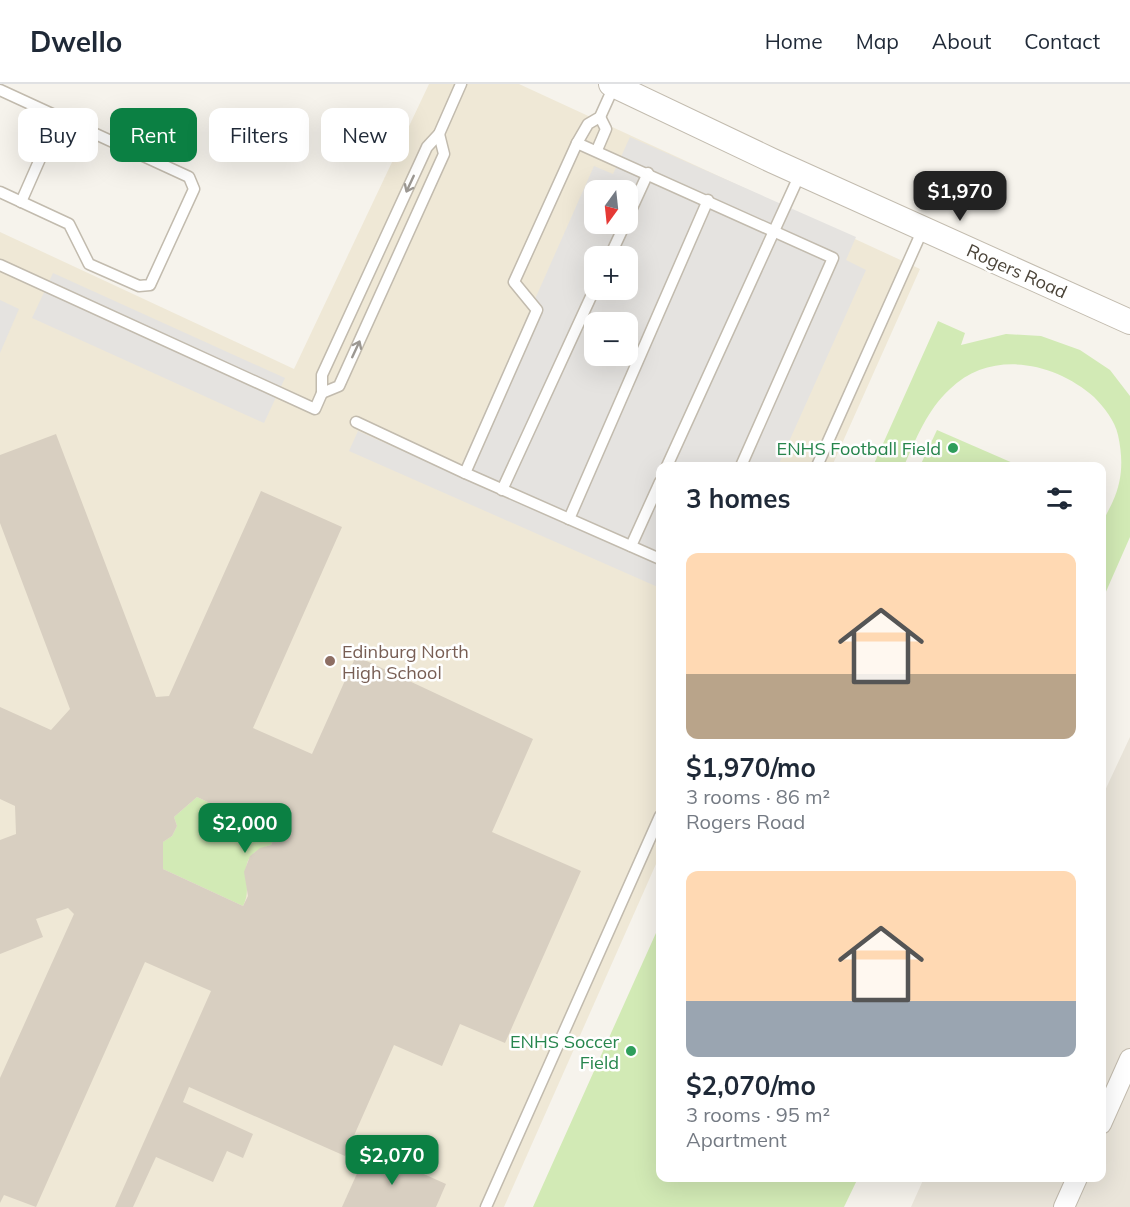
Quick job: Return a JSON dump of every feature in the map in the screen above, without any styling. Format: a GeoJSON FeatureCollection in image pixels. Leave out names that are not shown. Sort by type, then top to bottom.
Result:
{"type":"FeatureCollection","features":[{"type":"Feature","properties":{"kind":"street","name":"Rogers Road"},"geometry":{"type":"LineString","coordinates":[[612,85],[800,174],[1130,322]]}},
{"type":"Feature","properties":{"kind":"street"},"geometry":{"type":"LineString","coordinates":[[1106,1113],[1130,1059]]}},
{"type":"Feature","properties":{"kind":"street"},"geometry":{"type":"LineString","coordinates":[[1064,1207],[1075,1182]]}},
{"type":"Feature","properties":{"kind":"lane"},"geometry":{"type":"LineString","coordinates":[[1,268],[315,409],[322,393],[322,375],[427,147],[439,134],[460,84]]}},
{"type":"Feature","properties":{"kind":"lane"},"geometry":{"type":"LineString","coordinates":[[465,473],[537,310],[514,282],[577,142],[588,123],[600,117],[612,85]]}},
{"type":"Feature","properties":{"kind":"lane"},"geometry":{"type":"LineString","coordinates":[[0,90],[37,108]]}},
{"type":"Feature","properties":{"kind":"lane"},"geometry":{"type":"LineString","coordinates":[[597,150],[606,129],[600,117]]}},
{"type":"Feature","properties":{"kind":"lane"},"geometry":{"type":"LineString","coordinates":[[322,393],[339,386],[373,314],[444,154],[439,134]]}},
{"type":"Feature","properties":{"kind":"lane"},"geometry":{"type":"LineString","coordinates":[[0,192],[69,224],[89,264],[139,286],[150,285],[194,189],[189,177],[98,136]]}},
{"type":"Feature","properties":{"kind":"lane"},"geometry":{"type":"LineString","coordinates":[[577,142],[833,258],[743,462]]}},
{"type":"Feature","properties":{"kind":"lane"},"geometry":{"type":"LineString","coordinates":[[21,202],[39,162]]}},
{"type":"Feature","properties":{"kind":"lane"},"geometry":{"type":"LineString","coordinates":[[638,195],[648,173]]}},
{"type":"Feature","properties":{"kind":"lane"},"geometry":{"type":"LineString","coordinates":[[669,462],[800,174]]}},
{"type":"Feature","properties":{"kind":"lane"},"geometry":{"type":"LineString","coordinates":[[569,519],[708,200]]}},
{"type":"Feature","properties":{"kind":"lane"},"geometry":{"type":"LineString","coordinates":[[819,462],[923,229]]}},
{"type":"Feature","properties":{"kind":"lane"},"geometry":{"type":"LineString","coordinates":[[502,490],[589,300]]}},
{"type":"Feature","properties":{"kind":"lane"},"geometry":{"type":"LineString","coordinates":[[356,422],[502,490],[656,557]]}},
{"type":"Feature","properties":{"kind":"lane"},"geometry":{"type":"LineString","coordinates":[[631,546],[656,491]]}},
{"type":"Feature","properties":{"kind":"lane"},"geometry":{"type":"LineString","coordinates":[[486,1207],[656,825]]}},
{"type":"Feature","properties":{"kind":"shaded area","name":"Edinburg North High School"},"geometry":{"type":"Polygon","coordinates":[[[429,84],[519,84],[920,269],[834,462],[656,462],[656,864],[504,1207],[0,1207],[0,232],[294,369],[392,162],[409,162],[409,126],[429,84]]]}},
{"type":"Feature","properties":{"kind":"shaded area"},"geometry":{"type":"Polygon","coordinates":[[[630,137],[856,237],[846,260],[866,270],[780,462],[656,462],[656,586],[349,451],[358,431],[457,475],[584,189],[584,234],[638,234],[638,180],[588,180],[594,166],[613,174],[630,137]]]}},
{"type":"Feature","properties":{"kind":"shaded area"},"geometry":{"type":"Polygon","coordinates":[[[53,273],[285,378],[264,423],[32,318],[53,273]]]}},
{"type":"Feature","properties":{"kind":"shaded area"},"geometry":{"type":"Polygon","coordinates":[[[0,300],[19,309],[0,353],[0,300]]]}},
{"type":"Feature","properties":{"kind":"shaded area"},"geometry":{"type":"Polygon","coordinates":[[[1130,737],[1130,1207],[911,1207],[922,1182],[1106,1182],[1106,788],[1130,737]]]}},
{"type":"Feature","properties":{"kind":"green space"},"geometry":{"type":"Polygon","coordinates":[[[938,321],[965,333],[961,345],[1006,334],[1041,336],[1080,350],[1110,370],[1130,396],[1130,537],[1106,592],[1106,516],[1119,485],[1121,468],[1117,430],[1109,414],[1094,397],[1061,375],[1042,369],[1023,365],[1003,365],[984,368],[966,376],[935,406],[923,425],[906,462],[875,462],[938,321]]]}},
{"type":"Feature","properties":{"kind":"green space","name":"ENHS Football Field"},"geometry":{"type":"Polygon","coordinates":[[[937,430],[1011,462],[922,462],[937,430]]]}},
{"type":"Feature","properties":{"kind":"green space"},"geometry":{"type":"Polygon","coordinates":[[[197,797],[276,834],[271,845],[258,850],[247,863],[247,888],[243,906],[163,869],[163,842],[172,836],[177,826],[174,817],[197,797]]]}},
{"type":"Feature","properties":{"kind":"green space","name":"ENHS Soccer Field"},"geometry":{"type":"Polygon","coordinates":[[[656,933],[656,1182],[856,1182],[844,1207],[533,1207],[656,933]]]}},
{"type":"Feature","properties":{"kind":"building"},"geometry":{"type":"Polygon","coordinates":[[[56,434],[156,697],[169,696],[261,491],[342,527],[253,728],[312,754],[356,656],[533,739],[492,832],[581,871],[505,1043],[460,1024],[442,1066],[394,1045],[345,1156],[189,1087],[183,1102],[253,1134],[243,1158],[227,1151],[213,1182],[156,1157],[133,1207],[115,1207],[211,991],[145,962],[36,1207],[4,1195],[0,1203],[0,1078],[74,914],[68,908],[36,919],[43,937],[0,954],[0,840],[16,834],[15,806],[0,799],[0,707],[51,730],[70,709],[0,523],[0,455],[56,434]],[[197,797],[174,817],[177,826],[172,836],[163,842],[163,869],[243,906],[248,896],[244,872],[250,856],[260,848],[271,845],[276,834],[197,797]]]}},
{"type":"Feature","properties":{"kind":"building"},"geometry":{"type":"Polygon","coordinates":[[[368,1149],[446,1184],[436,1207],[342,1207],[368,1149]]]}},
{"type":"Feature","properties":{"kind":"place","name":"ENHS Football Field"},"geometry":{"type":"Point","coordinates":[953,448]}},
{"type":"Feature","properties":{"kind":"place","name":"Edinburg North High School"},"geometry":{"type":"Point","coordinates":[330,661]}},
{"type":"Feature","properties":{"kind":"place","name":"ENHS Soccer Field"},"geometry":{"type":"Point","coordinates":[631,1051]}}]}
